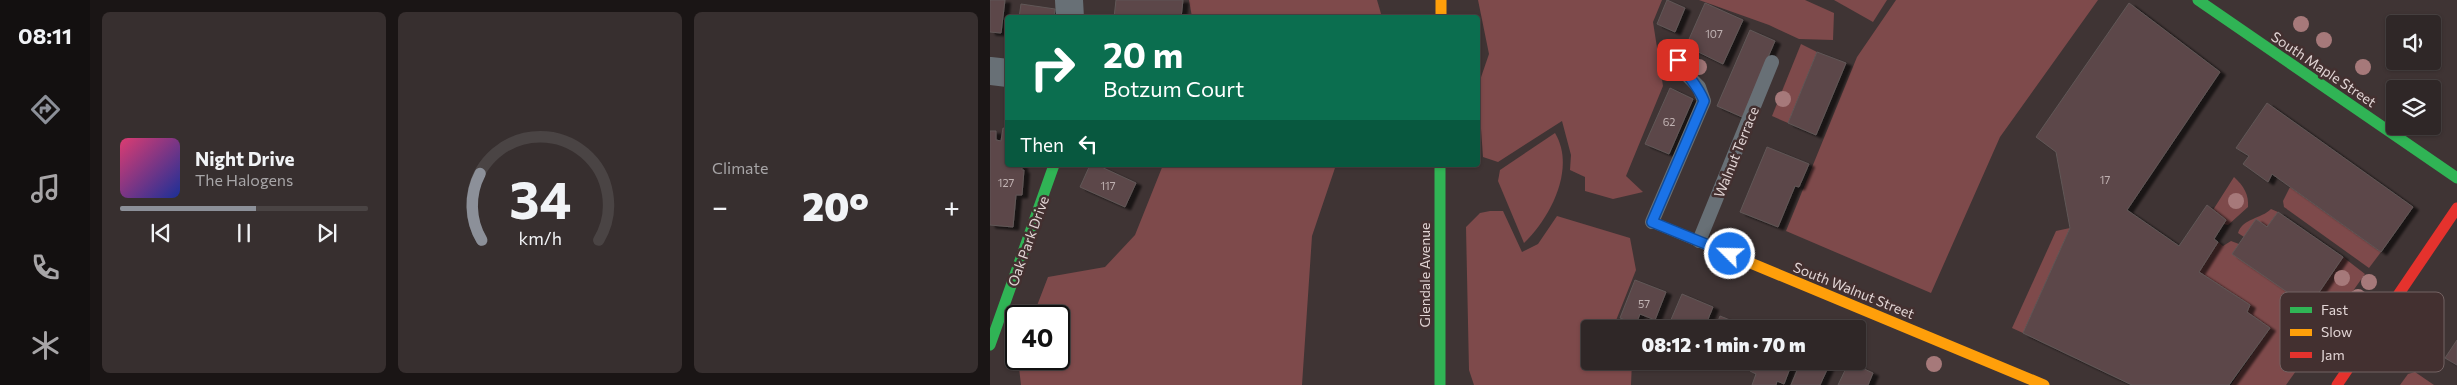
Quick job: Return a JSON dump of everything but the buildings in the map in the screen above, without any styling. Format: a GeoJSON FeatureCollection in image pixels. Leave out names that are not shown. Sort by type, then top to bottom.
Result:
{"type":"FeatureCollection","features":[{"type":"Feature","properties":{"kind":"street"},"geometry":{"type":"LineString","coordinates":[[1069,0],[1070,15]]}},
{"type":"Feature","properties":{"kind":"street"},"geometry":{"type":"LineString","coordinates":[[1441,0],[1441,15]]}},
{"type":"Feature","properties":{"kind":"street","name":"South Maple Street"},"geometry":{"type":"LineString","coordinates":[[2198,0],[2457,178]]}},
{"type":"Feature","properties":{"kind":"street"},"geometry":{"type":"LineString","coordinates":[[990,71],[1005,73]]}},
{"type":"Feature","properties":{"kind":"street","name":"Oak Park Drive"},"geometry":{"type":"LineString","coordinates":[[990,345],[1053,167]]}},
{"type":"Feature","properties":{"kind":"street","name":"Glendale Avenue"},"geometry":{"type":"LineString","coordinates":[[1440,167],[1440,385]]}},
{"type":"Feature","properties":{"kind":"street"},"geometry":{"type":"LineString","coordinates":[[2400,292],[2457,208]]}},
{"type":"Feature","properties":{"kind":"street","name":"South Walnut Street"},"geometry":{"type":"LineString","coordinates":[[1652,222],[2044,385]]}},
{"type":"Feature","properties":{"kind":"street"},"geometry":{"type":"LineString","coordinates":[[2337,385],[2346,372]]}},
{"type":"Feature","properties":{"kind":"lane"},"geometry":{"type":"LineString","coordinates":[[1652,222],[1704,101],[1699,87],[1685,73],[1670,46]]}},
{"type":"Feature","properties":{"kind":"lane","name":"Walnut Terrace"},"geometry":{"type":"LineString","coordinates":[[1699,241],[1772,62]]}},
{"type":"Feature","properties":{"kind":"shaded area"},"geometry":{"type":"Polygon","coordinates":[[[1189,0],[1377,0],[1381,15],[1192,15],[1189,0]]]}},
{"type":"Feature","properties":{"kind":"shaded area"},"geometry":{"type":"Polygon","coordinates":[[[1478,0],[1662,0],[1653,22],[1663,86],[1626,176],[1643,192],[1613,199],[1585,191],[1585,177],[1570,170],[1571,155],[1562,121],[1498,162],[1483,157],[1480,80],[1489,54],[1478,0]]]}},
{"type":"Feature","properties":{"kind":"shaded area"},"geometry":{"type":"Polygon","coordinates":[[[1699,0],[1805,0],[1834,13],[1833,40],[1799,39],[1769,25],[1699,0]]]}},
{"type":"Feature","properties":{"kind":"shaded area"},"geometry":{"type":"Polygon","coordinates":[[[1834,0],[1887,0],[1873,22],[1834,0]]]}},
{"type":"Feature","properties":{"kind":"shaded area"},"geometry":{"type":"Polygon","coordinates":[[[1896,0],[2098,0],[2000,137],[1931,293],[1786,231],[1857,57],[1896,0]]]}},
{"type":"Feature","properties":{"kind":"shaded area"},"geometry":{"type":"Polygon","coordinates":[[[1801,44],[1817,52],[1788,123],[1772,116],[1801,44]]]}},
{"type":"Feature","properties":{"kind":"shaded area"},"geometry":{"type":"Polygon","coordinates":[[[1555,133],[1561,147],[1563,161],[1558,191],[1543,220],[1524,243],[1498,181],[1500,170],[1555,133]]]}},
{"type":"Feature","properties":{"kind":"shaded area"},"geometry":{"type":"Polygon","coordinates":[[[1162,167],[1335,167],[1312,236],[1302,385],[1021,385],[1019,370],[1070,370],[1070,305],[1037,305],[1048,277],[1105,267],[1135,235],[1162,167]]]}},
{"type":"Feature","properties":{"kind":"shaded area"},"geometry":{"type":"Polygon","coordinates":[[[2234,177],[2245,191],[2248,207],[2228,225],[2223,224],[2226,220],[2213,210],[2234,177]]]}},
{"type":"Feature","properties":{"kind":"shaded area"},"geometry":{"type":"Polygon","coordinates":[[[2290,187],[2381,252],[2369,268],[2284,207],[2283,201],[2290,187]]]}},
{"type":"Feature","properties":{"kind":"shaded area"},"geometry":{"type":"Polygon","coordinates":[[[2271,209],[2278,212],[2267,227],[2244,237],[2238,233],[2240,228],[2248,221],[2271,209]]]}},
{"type":"Feature","properties":{"kind":"shaded area"},"geometry":{"type":"Polygon","coordinates":[[[1503,211],[1522,252],[1538,244],[1557,216],[1630,238],[1636,270],[1616,320],[1581,320],[1581,370],[1632,370],[1631,385],[1474,385],[1469,370],[1466,227],[1480,213],[1503,211]]]}},
{"type":"Feature","properties":{"kind":"shaded area"},"geometry":{"type":"Polygon","coordinates":[[[2070,228],[2023,333],[2012,328],[2056,231],[2070,228]]]}},
{"type":"Feature","properties":{"kind":"shaded area"},"geometry":{"type":"Polygon","coordinates":[[[2231,241],[2239,244],[2292,292],[2280,292],[2280,372],[2295,372],[2286,385],[2231,385],[2270,328],[2247,312],[2250,305],[2199,272],[2218,242],[2223,246],[2231,241]]]}},
{"type":"Feature","properties":{"kind":"shaded area"},"geometry":{"type":"Polygon","coordinates":[[[2343,257],[2365,274],[2352,292],[2319,292],[2343,257]]]}},
{"type":"Feature","properties":{"kind":"shaded area"},"geometry":{"type":"Polygon","coordinates":[[[2415,372],[2434,385],[2400,385],[2408,374],[2415,372]]]}},
{"type":"Feature","properties":{"kind":"traffic: fast"},"geometry":{"type":"LineString","coordinates":[[2198,0],[2457,178]]}},
{"type":"Feature","properties":{"kind":"traffic: fast"},"geometry":{"type":"LineString","coordinates":[[990,345],[1053,167]]}},
{"type":"Feature","properties":{"kind":"traffic: fast"},"geometry":{"type":"LineString","coordinates":[[1440,167],[1440,385]]}},
{"type":"Feature","properties":{"kind":"traffic: slow"},"geometry":{"type":"LineString","coordinates":[[1441,0],[1441,15]]}},
{"type":"Feature","properties":{"kind":"traffic: slow"},"geometry":{"type":"LineString","coordinates":[[1652,222],[2044,385]]}},
{"type":"Feature","properties":{"kind":"traffic: jam"},"geometry":{"type":"LineString","coordinates":[[2400,292],[2457,208]]}},
{"type":"Feature","properties":{"kind":"traffic: jam"},"geometry":{"type":"LineString","coordinates":[[2337,385],[2346,372]]}},
{"type":"Feature","properties":{"kind":"route"},"geometry":{"type":"LineString","coordinates":[[1678,60],[1685,73],[1699,87],[1704,101],[1652,222],[1730,254]]}}]}
